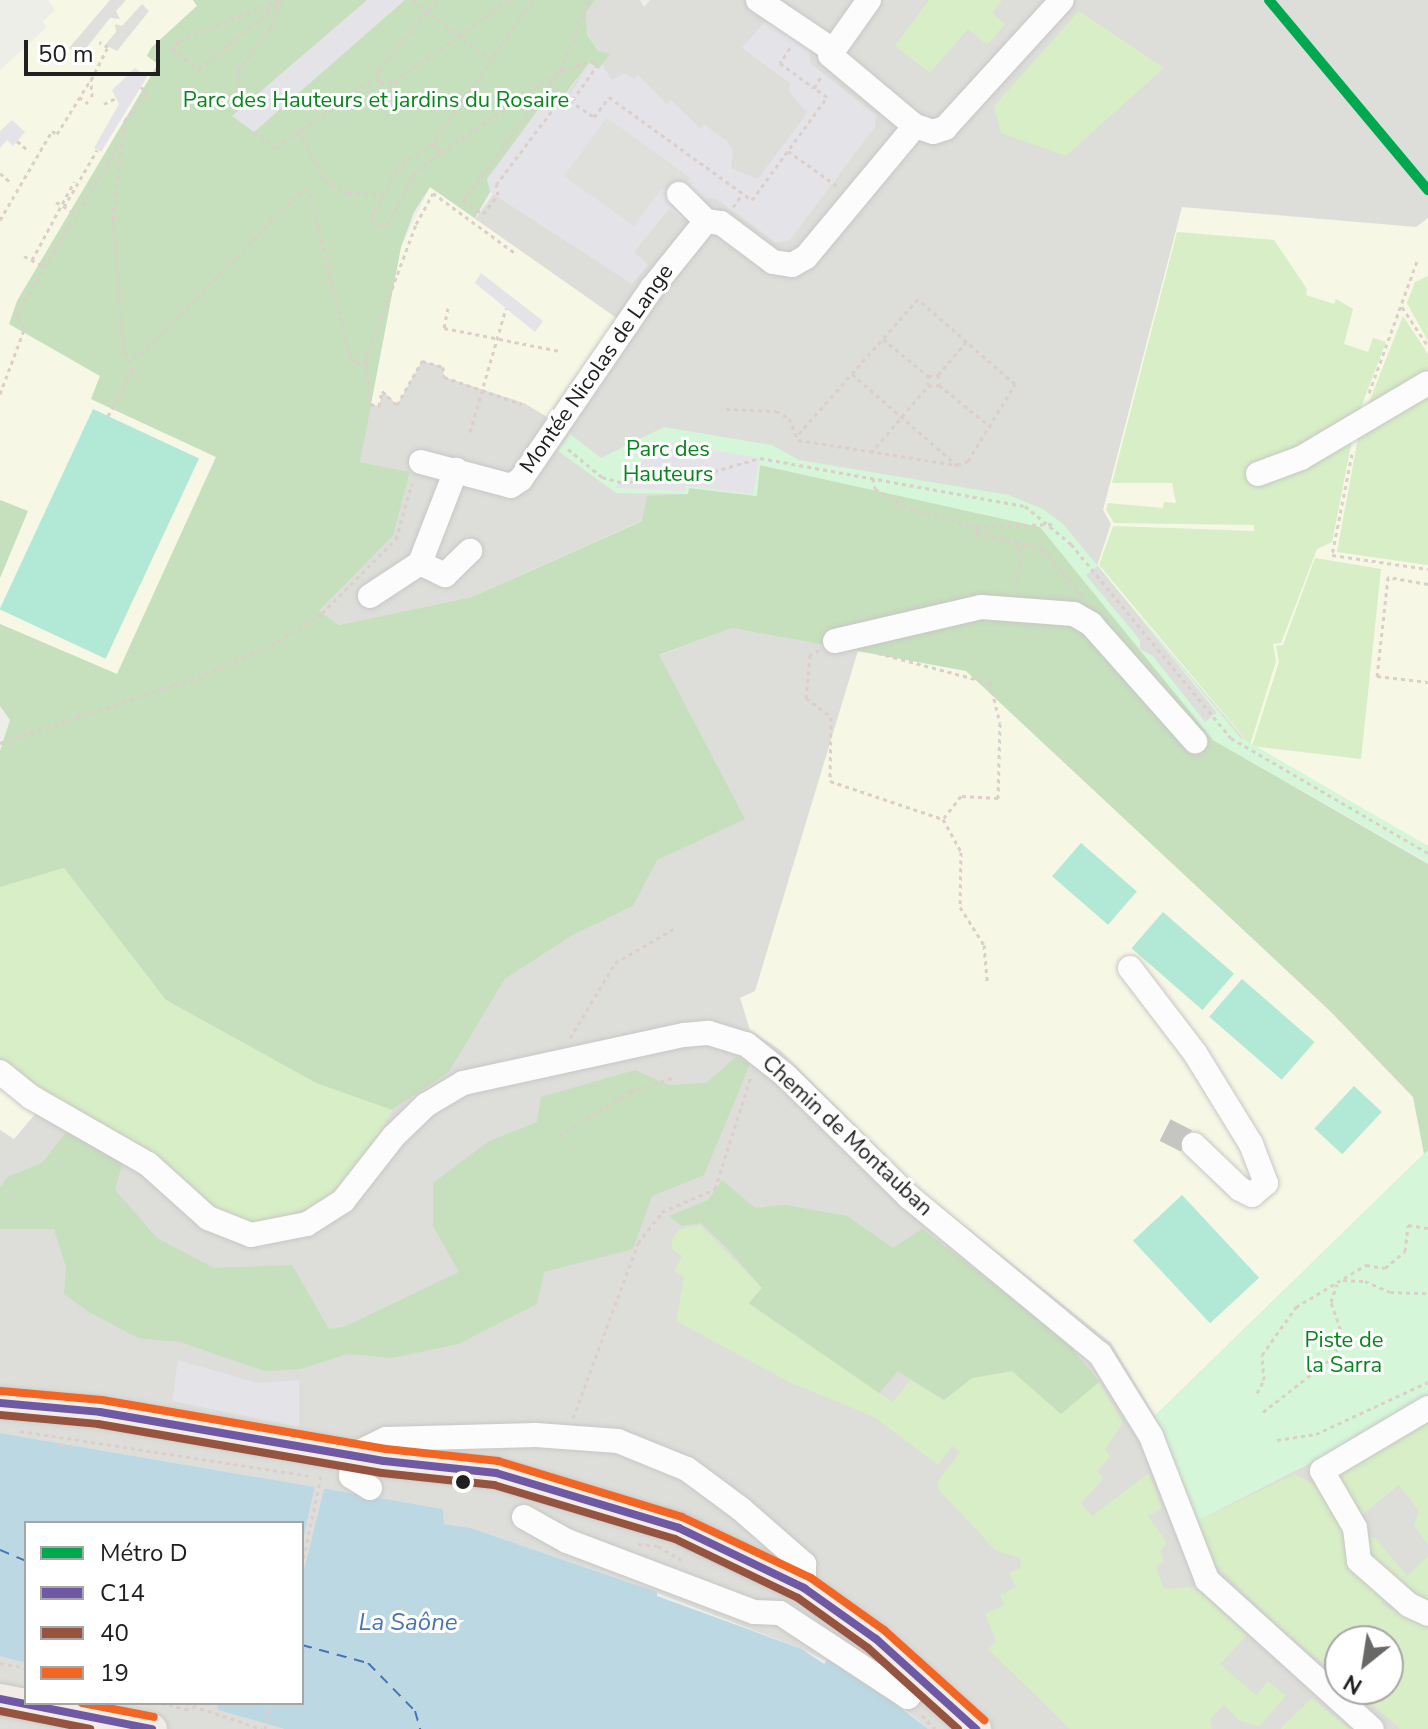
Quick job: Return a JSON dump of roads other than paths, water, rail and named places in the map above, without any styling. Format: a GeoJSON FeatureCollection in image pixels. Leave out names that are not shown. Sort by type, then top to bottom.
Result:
{"type":"FeatureCollection","features":[{"type":"Feature","properties":{"kind":"main road"},"geometry":{"type":"LineString","coordinates":[[7,1416],[100,1412],[353,1455],[496,1473],[519,1484],[588,1499],[730,1549],[804,1588],[924,1679],[976,1729]]}},
{"type":"Feature","properties":{"kind":"main road"},"geometry":{"type":"LineString","coordinates":[[0,1699],[24,1704]]}},
{"type":"Feature","properties":{"kind":"main road"},"geometry":{"type":"LineString","coordinates":[[30,1705],[152,1729]]}},
{"type":"Feature","properties":{"kind":"street"},"geometry":{"type":"LineString","coordinates":[[758,0],[802,32],[834,62],[915,126],[933,132],[945,128],[1062,0]]}},
{"type":"Feature","properties":{"kind":"street"},"geometry":{"type":"LineString","coordinates":[[830,55],[869,0]]}},
{"type":"Feature","properties":{"kind":"street"},"geometry":{"type":"LineString","coordinates":[[679,194],[773,262],[792,265],[806,257],[915,126]]}},
{"type":"Feature","properties":{"kind":"street","name":"Montée Nicolas de Lange"},"geometry":{"type":"LineString","coordinates":[[421,462],[511,486],[521,479],[652,288],[714,222]]}},
{"type":"Feature","properties":{"kind":"street"},"geometry":{"type":"LineString","coordinates":[[1258,474],[1301,458],[1428,383]]}},
{"type":"Feature","properties":{"kind":"street"},"geometry":{"type":"LineString","coordinates":[[370,596],[420,563],[456,470]]}},
{"type":"Feature","properties":{"kind":"street"},"geometry":{"type":"LineString","coordinates":[[420,563],[445,575],[470,551]]}},
{"type":"Feature","properties":{"kind":"street"},"geometry":{"type":"LineString","coordinates":[[835,641],[981,607],[1011,606],[1074,614],[1091,624],[1195,741]]}},
{"type":"Feature","properties":{"kind":"street"},"geometry":{"type":"LineString","coordinates":[[1130,968],[1195,1053],[1251,1144],[1266,1183],[1252,1195],[1240,1189],[1194,1145]]}},
{"type":"Feature","properties":{"kind":"street","name":"Chemin de Montauban"},"geometry":{"type":"LineString","coordinates":[[0,1072],[31,1097],[148,1164],[208,1218],[251,1235],[307,1224],[343,1201],[394,1136],[426,1105],[463,1083],[709,1033],[736,1039],[763,1056],[908,1196],[1100,1354],[1151,1436],[1191,1551],[1207,1580],[1372,1729]]}},
{"type":"Feature","properties":{"kind":"street"},"geometry":{"type":"LineString","coordinates":[[1428,1408],[1322,1471],[1355,1528],[1359,1561],[1409,1605],[1428,1614]]}},
{"type":"Feature","properties":{"kind":"street"},"geometry":{"type":"LineString","coordinates":[[370,1488],[351,1476],[353,1455],[386,1439],[536,1435],[618,1441],[687,1469],[741,1509],[804,1564],[804,1588]]}},
{"type":"Feature","properties":{"kind":"street"},"geometry":{"type":"LineString","coordinates":[[524,1517],[567,1541],[754,1612],[780,1613],[908,1697],[924,1679]]}},
{"type":"Feature","properties":{"kind":"water","name":"La Saône"},"geometry":{"type":"Polygon","coordinates":[[[0,1433],[443,1509],[444,1524],[471,1528],[657,1592],[657,1596],[802,1649],[824,1664],[832,1654],[928,1729],[284,1729],[218,1710],[217,1705],[304,1705],[304,1521],[24,1521],[24,1662],[0,1656],[0,1433]]]}},
{"type":"Feature","properties":{"kind":"tunnel"},"geometry":{"type":"LineString","coordinates":[[1165,1130],[1194,1145]]}},
{"type":"Feature","properties":{"kind":"metro line","name":"D"},"geometry":{"type":"LineString","coordinates":[[1269,0],[1428,190]]}},
{"type":"Feature","properties":{"kind":"park label","name":"Parc des Hauteurs et jardins du Rosaire"},"geometry":{"type":"Point","coordinates":[376,101]}},
{"type":"Feature","properties":{"kind":"park label","name":"Parc des Hauteurs"},"geometry":{"type":"Point","coordinates":[668,462]}},
{"type":"Feature","properties":{"kind":"park label","name":"Piste de la Sarra"},"geometry":{"type":"Point","coordinates":[1344,1352]}}]}
